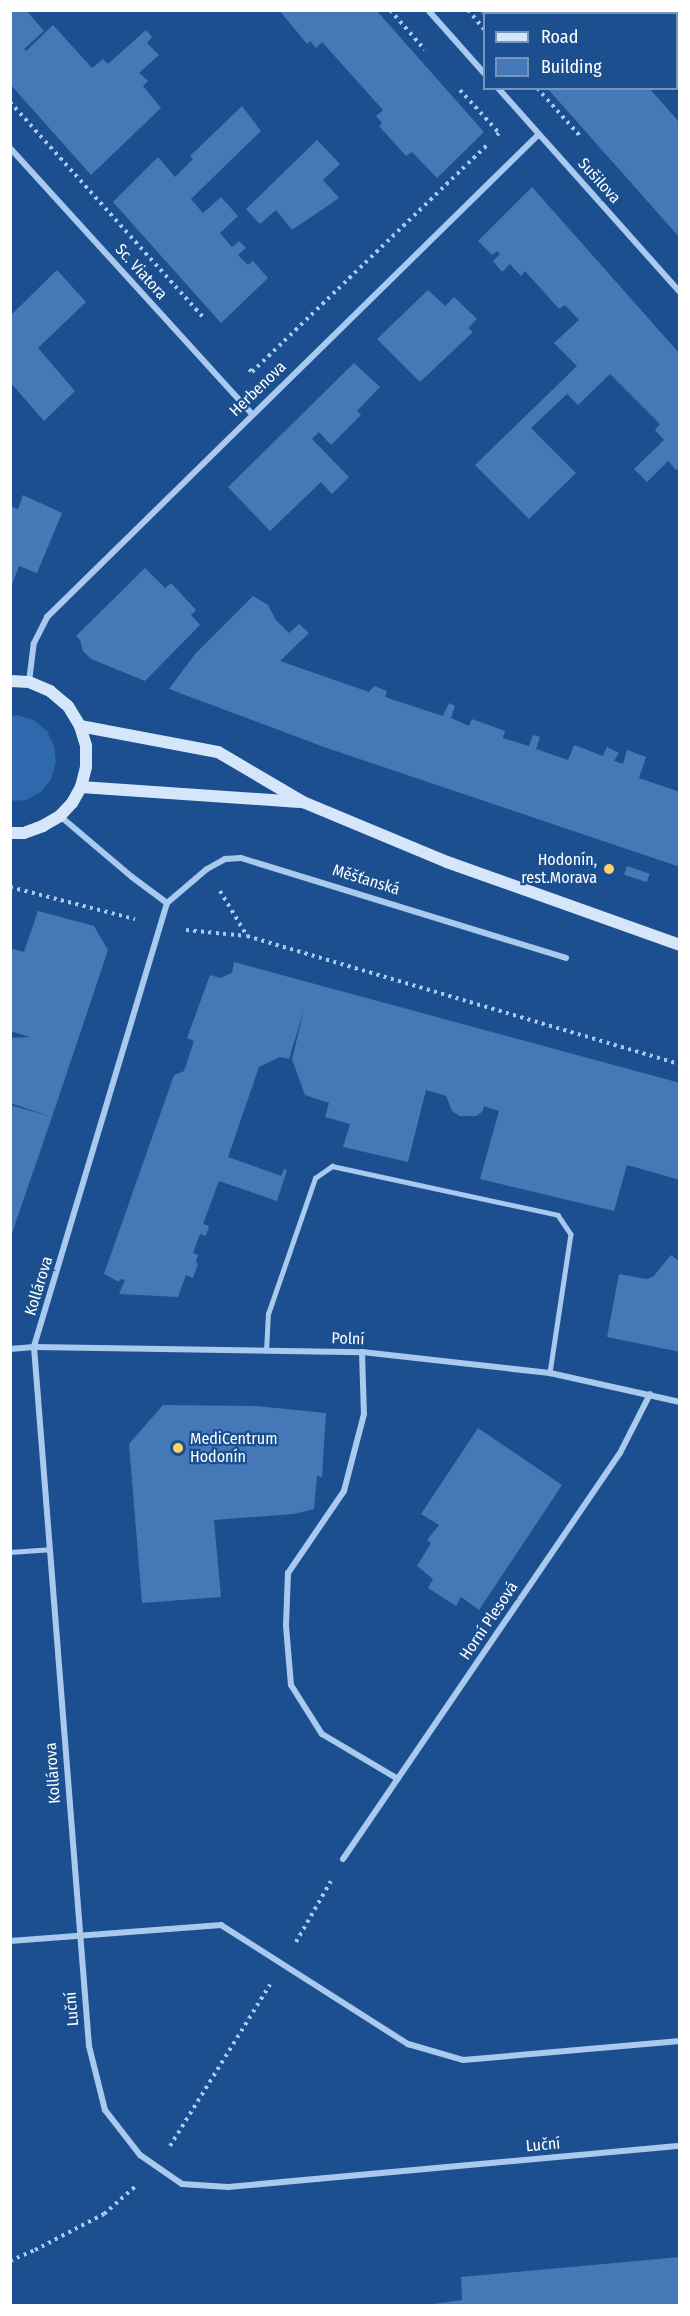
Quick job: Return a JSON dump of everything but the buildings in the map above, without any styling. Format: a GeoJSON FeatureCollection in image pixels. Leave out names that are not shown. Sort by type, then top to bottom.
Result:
{"type":"FeatureCollection","features":[{"type":"Feature","properties":{"kind":"main road"},"geometry":{"type":"LineString","coordinates":[[10,681],[29,682],[50,691],[68,706],[80,726],[86,746],[86,767],[81,786],[72,802],[60,816],[24,833],[10,833]]}},
{"type":"Feature","properties":{"kind":"main road"},"geometry":{"type":"LineString","coordinates":[[80,726],[218,752],[303,802],[447,862],[680,945]]}},
{"type":"Feature","properties":{"kind":"main road"},"geometry":{"type":"LineString","coordinates":[[81,786],[303,802]]}},
{"type":"Feature","properties":{"kind":"street"},"geometry":{"type":"LineString","coordinates":[[428,10],[483,72]]}},
{"type":"Feature","properties":{"kind":"street","name":"Sušilova"},"geometry":{"type":"LineString","coordinates":[[500,90],[680,292]]}},
{"type":"Feature","properties":{"kind":"street","name":"Herbenova"},"geometry":{"type":"LineString","coordinates":[[29,682],[34,643],[47,617],[539,134]]}},
{"type":"Feature","properties":{"kind":"street","name":"Sc. Viatora"},"geometry":{"type":"LineString","coordinates":[[10,148],[252,414]]}},
{"type":"Feature","properties":{"kind":"street"},"geometry":{"type":"LineString","coordinates":[[60,816],[132,877],[167,903]]}},
{"type":"Feature","properties":{"kind":"street","name":"Měšťanská"},"geometry":{"type":"LineString","coordinates":[[167,903],[207,869],[225,859],[241,858],[566,958]]}},
{"type":"Feature","properties":{"kind":"street","name":"Kollárova"},"geometry":{"type":"LineString","coordinates":[[79,1935],[34,1347],[167,903]]}},
{"type":"Feature","properties":{"kind":"street","name":"Polní"},"geometry":{"type":"LineString","coordinates":[[10,1349],[34,1347],[362,1352],[550,1373],[680,1402]]}},
{"type":"Feature","properties":{"kind":"street"},"geometry":{"type":"LineString","coordinates":[[362,1352],[364,1414],[344,1491],[288,1574],[286,1626],[291,1685],[322,1734],[398,1779]]}},
{"type":"Feature","properties":{"kind":"street","name":"Horní Plesová"},"geometry":{"type":"LineString","coordinates":[[343,1859],[620,1453],[650,1394]]}},
{"type":"Feature","properties":{"kind":"street"},"geometry":{"type":"LineString","coordinates":[[10,1941],[220,1925],[408,2043],[463,2060],[680,2041]]}},
{"type":"Feature","properties":{"kind":"street","name":"Luční"},"geometry":{"type":"LineString","coordinates":[[79,1935],[89,2046],[105,2110],[140,2155],[182,2184],[228,2187],[680,2146]]}},
{"type":"Feature","properties":{"kind":"lane"},"geometry":{"type":"LineString","coordinates":[[266,1351],[268,1314],[315,1178],[332,1166],[558,1215],[571,1233],[550,1373]]}},
{"type":"Feature","properties":{"kind":"lane"},"geometry":{"type":"LineString","coordinates":[[10,1552],[49,1549]]}},
{"type":"Feature","properties":{"kind":"path"},"geometry":{"type":"LineString","coordinates":[[390,10],[429,54]]}},
{"type":"Feature","properties":{"kind":"path"},"geometry":{"type":"LineString","coordinates":[[468,10],[483,28]]}},
{"type":"Feature","properties":{"kind":"path"},"geometry":{"type":"LineString","coordinates":[[244,363],[252,372],[499,133],[452,80]]}},
{"type":"Feature","properties":{"kind":"path"},"geometry":{"type":"LineString","coordinates":[[10,102],[205,320]]}},
{"type":"Feature","properties":{"kind":"path"},"geometry":{"type":"LineString","coordinates":[[207,869],[247,936]]}},
{"type":"Feature","properties":{"kind":"path"},"geometry":{"type":"LineString","coordinates":[[10,887],[160,926],[223,936],[247,936],[680,1064]]}},
{"type":"Feature","properties":{"kind":"path"},"geometry":{"type":"LineString","coordinates":[[10,2260],[35,2250],[104,2214],[157,2167],[282,1965],[343,1859]]}},
{"type":"Feature","properties":{"kind":"shaded area"},"geometry":{"type":"Polygon","coordinates":[[[17,715],[34,720],[47,731],[54,746],[56,762],[51,779],[41,792],[26,800],[11,801],[11,716],[17,715]]]}},
{"type":"Feature","properties":{"kind":"place","name":"Hodonín, rest.Morava"},"geometry":{"type":"Point","coordinates":[609,869]}},
{"type":"Feature","properties":{"kind":"place","name":"MediCentrum Hodonín"},"geometry":{"type":"Point","coordinates":[178,1448]}}]}
